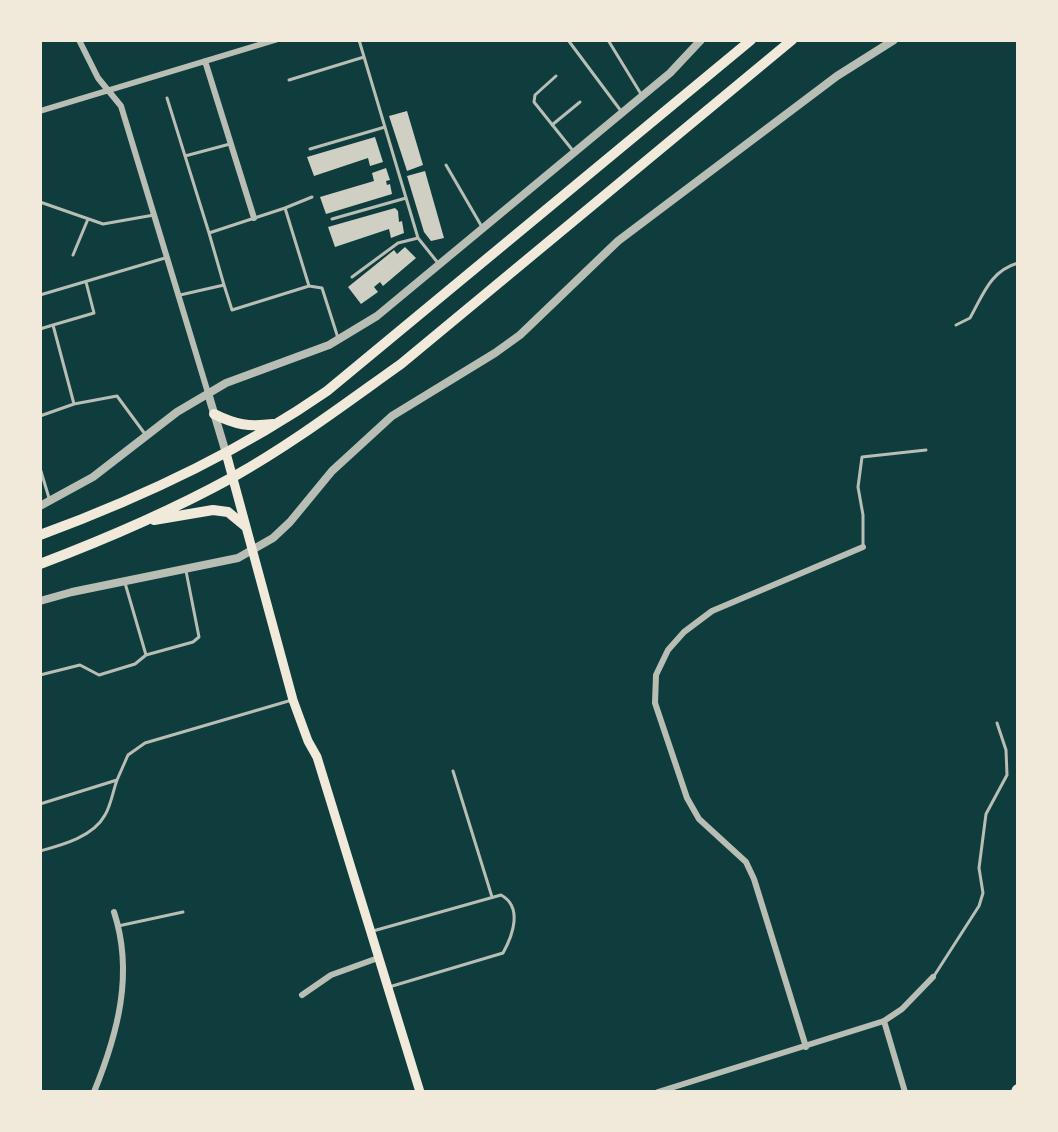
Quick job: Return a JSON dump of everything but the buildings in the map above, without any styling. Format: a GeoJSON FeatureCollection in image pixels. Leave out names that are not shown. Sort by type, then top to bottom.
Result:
{"type":"FeatureCollection","features":[{"type":"Feature","properties":{"kind":"highway"},"geometry":{"type":"LineString","coordinates":[[40,535],[87,518],[226,453],[282,422],[386,345],[751,40]]}},
{"type":"Feature","properties":{"kind":"highway"},"geometry":{"type":"LineString","coordinates":[[40,564],[142,522],[233,477],[294,439],[401,364],[792,40]]}},
{"type":"Feature","properties":{"kind":"highway"},"geometry":{"type":"LineString","coordinates":[[214,414],[235,424],[249,427],[282,422]]}},
{"type":"Feature","properties":{"kind":"highway"},"geometry":{"type":"LineString","coordinates":[[142,522],[213,510],[228,512],[245,526]]}},
{"type":"Feature","properties":{"kind":"main road"},"geometry":{"type":"LineString","coordinates":[[226,453],[293,700],[308,741],[317,757],[420,1092]]}},
{"type":"Feature","properties":{"kind":"street"},"geometry":{"type":"LineString","coordinates":[[79,40],[98,78],[121,106],[226,453]]}},
{"type":"Feature","properties":{"kind":"street"},"geometry":{"type":"LineString","coordinates":[[40,111],[275,40]]}},
{"type":"Feature","properties":{"kind":"street"},"geometry":{"type":"LineString","coordinates":[[40,506],[93,477],[146,436],[208,393],[228,382],[338,340],[386,309],[670,73],[701,40]]}},
{"type":"Feature","properties":{"kind":"street"},"geometry":{"type":"LineString","coordinates":[[40,602],[72,591],[238,558],[273,538],[290,522],[332,471],[392,416],[495,353],[520,335],[618,241],[837,75],[894,40]]}},
{"type":"Feature","properties":{"kind":"street"},"geometry":{"type":"LineString","coordinates":[[205,61],[254,218]]}},
{"type":"Feature","properties":{"kind":"street"},"geometry":{"type":"LineString","coordinates":[[806,1047],[754,879],[746,862],[699,819],[687,798],[655,703],[657,675],[668,650],[684,632],[712,611],[863,547]]}},
{"type":"Feature","properties":{"kind":"street"},"geometry":{"type":"LineString","coordinates":[[94,1092],[109,1055],[123,994],[124,956],[114,912]]}},
{"type":"Feature","properties":{"kind":"street"},"geometry":{"type":"LineString","coordinates":[[302,995],[331,975],[378,958]]}},
{"type":"Feature","properties":{"kind":"street"},"geometry":{"type":"LineString","coordinates":[[658,1092],[884,1021],[902,1009],[933,977]]}},
{"type":"Feature","properties":{"kind":"street"},"geometry":{"type":"LineString","coordinates":[[884,1021],[905,1092]]}},
{"type":"Feature","properties":{"kind":"lane"},"geometry":{"type":"LineString","coordinates":[[359,40],[418,238],[439,265]]}},
{"type":"Feature","properties":{"kind":"lane"},"geometry":{"type":"LineString","coordinates":[[568,40],[622,112]]}},
{"type":"Feature","properties":{"kind":"lane"},"geometry":{"type":"LineString","coordinates":[[608,40],[642,96]]}},
{"type":"Feature","properties":{"kind":"lane"},"geometry":{"type":"LineString","coordinates":[[289,80],[364,57]]}},
{"type":"Feature","properties":{"kind":"lane"},"geometry":{"type":"LineString","coordinates":[[556,76],[533,98],[575,152]]}},
{"type":"Feature","properties":{"kind":"lane"},"geometry":{"type":"LineString","coordinates":[[167,98],[232,310],[309,286],[322,288],[338,340]]}},
{"type":"Feature","properties":{"kind":"lane"},"geometry":{"type":"LineString","coordinates":[[552,125],[580,102]]}},
{"type":"Feature","properties":{"kind":"lane"},"geometry":{"type":"LineString","coordinates":[[310,149],[385,127]]}},
{"type":"Feature","properties":{"kind":"lane"},"geometry":{"type":"LineString","coordinates":[[185,156],[231,144]]}},
{"type":"Feature","properties":{"kind":"lane"},"geometry":{"type":"LineString","coordinates":[[446,165],[483,229]]}},
{"type":"Feature","properties":{"kind":"lane"},"geometry":{"type":"LineString","coordinates":[[209,233],[312,197]]}},
{"type":"Feature","properties":{"kind":"lane"},"geometry":{"type":"LineString","coordinates":[[332,219],[406,198]]}},
{"type":"Feature","properties":{"kind":"lane"},"geometry":{"type":"LineString","coordinates":[[40,202],[103,224],[154,215]]}},
{"type":"Feature","properties":{"kind":"lane"},"geometry":{"type":"LineString","coordinates":[[285,208],[309,286]]}},
{"type":"Feature","properties":{"kind":"lane"},"geometry":{"type":"LineString","coordinates":[[73,255],[88,219]]}},
{"type":"Feature","properties":{"kind":"lane"},"geometry":{"type":"LineString","coordinates":[[352,277],[398,243],[418,238]]}},
{"type":"Feature","properties":{"kind":"lane"},"geometry":{"type":"LineString","coordinates":[[40,295],[167,258]]}},
{"type":"Feature","properties":{"kind":"lane"},"geometry":{"type":"LineString","coordinates":[[956,325],[970,318],[983,290],[994,277],[1017,263]]}},
{"type":"Feature","properties":{"kind":"lane"},"geometry":{"type":"LineString","coordinates":[[40,329],[94,313],[86,282]]}},
{"type":"Feature","properties":{"kind":"lane"},"geometry":{"type":"LineString","coordinates":[[178,296],[224,285]]}},
{"type":"Feature","properties":{"kind":"lane"},"geometry":{"type":"LineString","coordinates":[[53,326],[75,404]]}},
{"type":"Feature","properties":{"kind":"lane"},"geometry":{"type":"LineString","coordinates":[[40,416],[75,404],[117,396],[146,436]]}},
{"type":"Feature","properties":{"kind":"lane"},"geometry":{"type":"LineString","coordinates":[[863,547],[863,515],[858,487],[862,457],[926,450]]}},
{"type":"Feature","properties":{"kind":"lane"},"geometry":{"type":"LineString","coordinates":[[40,468],[50,502]]}},
{"type":"Feature","properties":{"kind":"lane"},"geometry":{"type":"LineString","coordinates":[[40,675],[80,665],[99,675],[135,664],[146,654],[193,642],[199,637],[186,569]]}},
{"type":"Feature","properties":{"kind":"lane"},"geometry":{"type":"LineString","coordinates":[[125,581],[146,654]]}},
{"type":"Feature","properties":{"kind":"lane"},"geometry":{"type":"LineString","coordinates":[[40,851],[58,847],[96,828],[105,815],[128,755],[145,742],[293,700]]}},
{"type":"Feature","properties":{"kind":"lane"},"geometry":{"type":"LineString","coordinates":[[933,977],[979,906],[983,893],[979,868],[986,814],[1007,775],[1008,764],[997,723]]}},
{"type":"Feature","properties":{"kind":"lane"},"geometry":{"type":"LineString","coordinates":[[453,771],[492,897]]}},
{"type":"Feature","properties":{"kind":"lane"},"geometry":{"type":"LineString","coordinates":[[40,804],[117,780]]}},
{"type":"Feature","properties":{"kind":"lane"},"geometry":{"type":"LineString","coordinates":[[372,932],[501,895],[507,898],[513,910],[515,922],[503,952],[389,987]]}},
{"type":"Feature","properties":{"kind":"lane"},"geometry":{"type":"LineString","coordinates":[[118,926],[183,912]]}}]}
